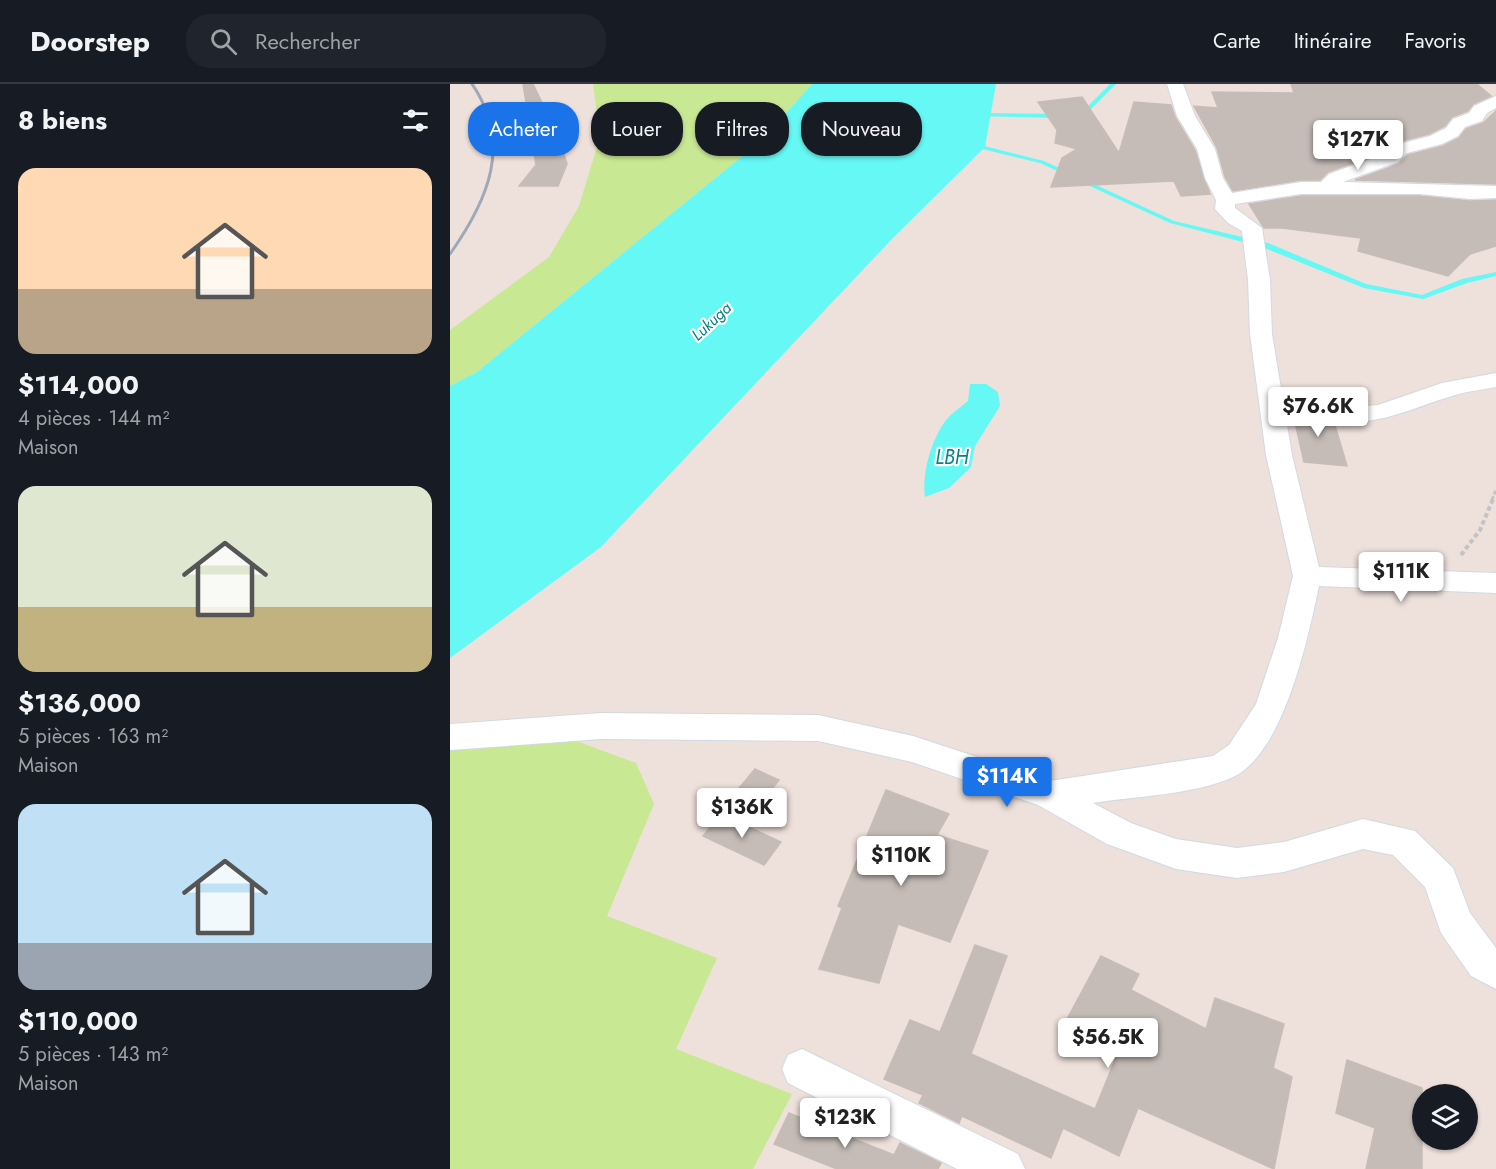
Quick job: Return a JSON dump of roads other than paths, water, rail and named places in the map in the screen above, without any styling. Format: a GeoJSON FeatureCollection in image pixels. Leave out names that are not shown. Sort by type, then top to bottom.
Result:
{"type":"FeatureCollection","features":[{"type":"Feature","properties":{"kind":"street"},"geometry":{"type":"LineString","coordinates":[[1050,795],[1188,775],[1221,766],[1241,754],[1271,707],[1293,638],[1307,576],[1279,455],[1261,334],[1259,280],[1252,228],[1235,219],[1225,209],[1226,200],[1214,178],[1206,149],[1186,116],[1175,84]]}},
{"type":"Feature","properties":{"kind":"street"},"geometry":{"type":"LineString","coordinates":[[1324,190],[1336,178],[1371,163],[1391,158],[1401,149],[1436,140],[1452,132],[1459,123],[1476,117],[1480,110],[1496,101]]}},
{"type":"Feature","properties":{"kind":"street"},"geometry":{"type":"LineString","coordinates":[[1226,200],[1282,189],[1420,188],[1470,193],[1496,192]]}},
{"type":"Feature","properties":{"kind":"street"},"geometry":{"type":"LineString","coordinates":[[1337,414],[1381,411],[1451,388],[1496,380]]}},
{"type":"Feature","properties":{"kind":"street"},"geometry":{"type":"LineString","coordinates":[[1307,576],[1496,583]]}},
{"type":"Feature","properties":{"kind":"street"},"geometry":{"type":"LineString","coordinates":[[450,737],[601,726],[818,728],[914,749],[1050,795],[1119,834],[1176,854],[1237,862],[1284,857],[1363,834],[1403,842],[1440,879],[1454,921],[1485,964],[1496,970]]}},
{"type":"Feature","properties":{"kind":"street"},"geometry":{"type":"LineString","coordinates":[[802,1069],[1003,1169]]}},
{"type":"Feature","properties":{"kind":"water","name":"Lukuga"},"geometry":{"type":"Polygon","coordinates":[[[812,84],[996,84],[985,147],[891,240],[601,547],[450,658],[450,386],[477,372],[743,156],[789,156],[789,110],[812,84]]]}},
{"type":"Feature","properties":{"kind":"water","name":"LBH"},"geometry":{"type":"Polygon","coordinates":[[[970,384],[986,384],[998,392],[1000,406],[975,446],[971,467],[949,488],[925,497],[926,467],[932,447],[946,420],[968,401],[970,384]]]}},
{"type":"Feature","properties":{"kind":"waterway"},"geometry":{"type":"LineString","coordinates":[[1080,117],[1113,84]]}},
{"type":"Feature","properties":{"kind":"waterway"},"geometry":{"type":"LineString","coordinates":[[978,115],[1061,116]]}},
{"type":"Feature","properties":{"kind":"waterway"},"geometry":{"type":"LineString","coordinates":[[972,145],[1042,162],[1172,222],[1265,245],[1364,286],[1423,297],[1465,281],[1496,274]]}},
{"type":"Feature","properties":{"kind":"railway"},"geometry":{"type":"LineString","coordinates":[[450,254],[475,213],[491,171],[493,150],[491,128],[484,106],[472,84]]}}]}
